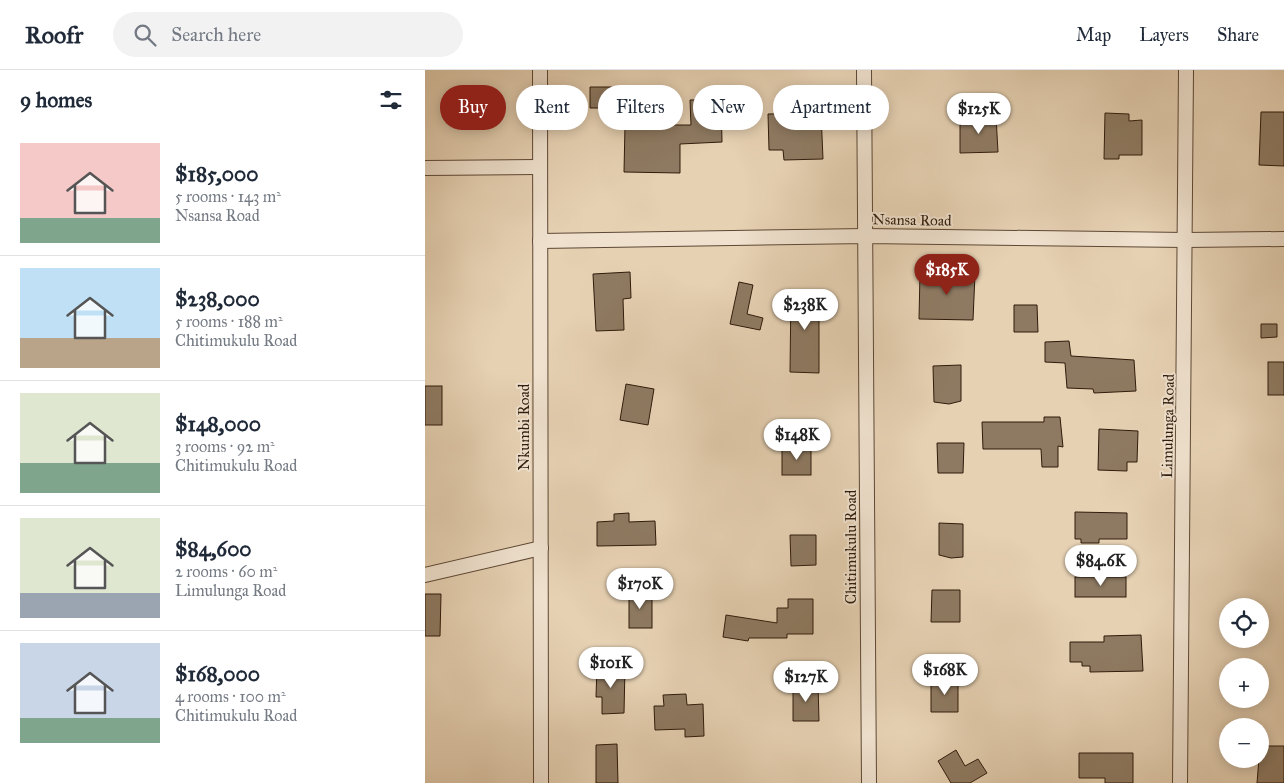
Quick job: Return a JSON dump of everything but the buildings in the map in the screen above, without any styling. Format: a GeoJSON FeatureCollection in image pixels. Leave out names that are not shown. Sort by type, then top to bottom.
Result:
{"type":"FeatureCollection","features":[{"type":"Feature","properties":{"kind":"street","name":"Nkumbi Road"},"geometry":{"type":"LineString","coordinates":[[540,70],[541,783]]}},
{"type":"Feature","properties":{"kind":"street","name":"Chitimukulu Road"},"geometry":{"type":"LineString","coordinates":[[864,70],[869,783]]}},
{"type":"Feature","properties":{"kind":"street","name":"Limulunga Road"},"geometry":{"type":"LineString","coordinates":[[1180,783],[1186,70]]}},
{"type":"Feature","properties":{"kind":"street"},"geometry":{"type":"LineString","coordinates":[[425,168],[539,166]]}},
{"type":"Feature","properties":{"kind":"street","name":"Nsansa Road"},"geometry":{"type":"LineString","coordinates":[[540,241],[866,236],[1186,240],[1284,239]]}},
{"type":"Feature","properties":{"kind":"street"},"geometry":{"type":"LineString","coordinates":[[425,574],[541,548]]}}]}
